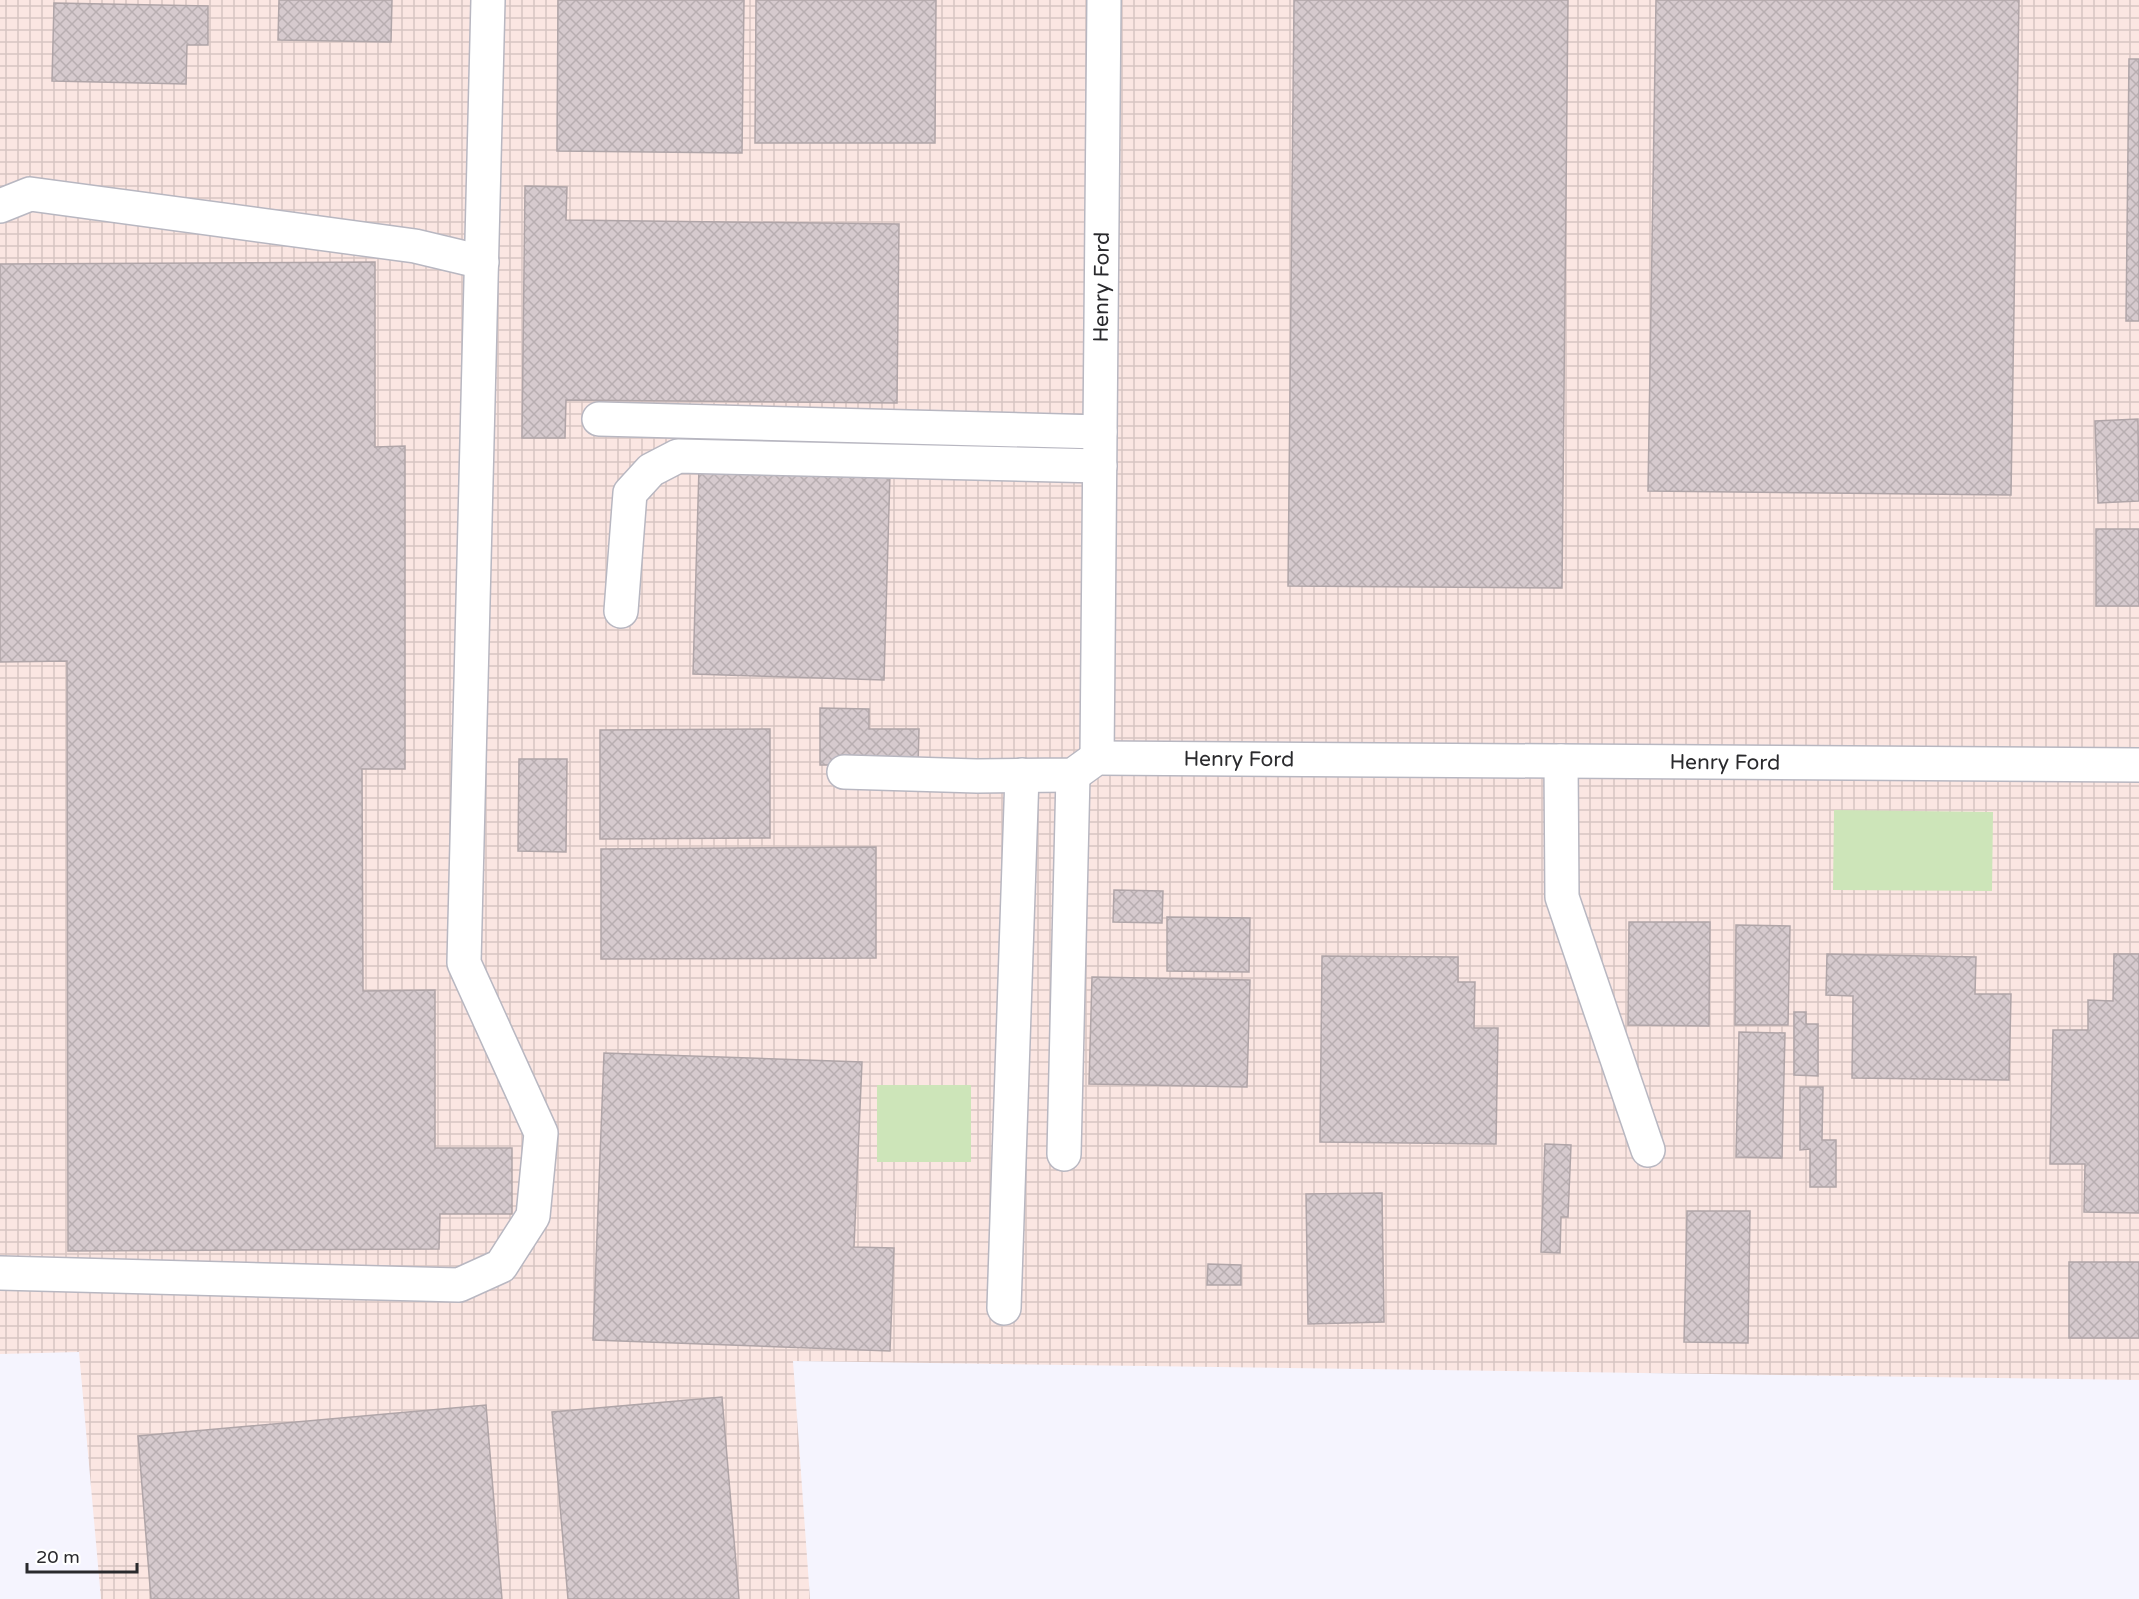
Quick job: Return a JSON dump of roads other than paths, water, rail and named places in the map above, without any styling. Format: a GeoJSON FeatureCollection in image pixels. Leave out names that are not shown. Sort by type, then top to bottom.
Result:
{"type":"FeatureCollection","features":[{"type":"Feature","properties":{"kind":"street"},"geometry":{"type":"LineString","coordinates":[[0,1273],[459,1285],[501,1266],[533,1216],[541,1133],[465,963],[488,0]]}},
{"type":"Feature","properties":{"kind":"street","name":"Henry Ford"},"geometry":{"type":"LineString","coordinates":[[1104,0],[1100,466],[1085,766],[1562,761],[2139,765]]}},
{"type":"Feature","properties":{"kind":"street"},"geometry":{"type":"LineString","coordinates":[[0,206],[30,194],[415,246],[482,262]]}},
{"type":"Feature","properties":{"kind":"street"},"geometry":{"type":"LineString","coordinates":[[599,419],[1100,432]]}},
{"type":"Feature","properties":{"kind":"street"},"geometry":{"type":"LineString","coordinates":[[621,611],[630,493],[651,470],[678,456],[1100,466]]}},
{"type":"Feature","properties":{"kind":"street"},"geometry":{"type":"LineString","coordinates":[[1562,761],[1562,897],[1648,1150]]}},
{"type":"Feature","properties":{"kind":"street"},"geometry":{"type":"LineString","coordinates":[[844,772],[1022,775],[1085,766],[1064,1154]]}},
{"type":"Feature","properties":{"kind":"street"},"geometry":{"type":"LineString","coordinates":[[1004,1308],[1022,775]]}}]}
